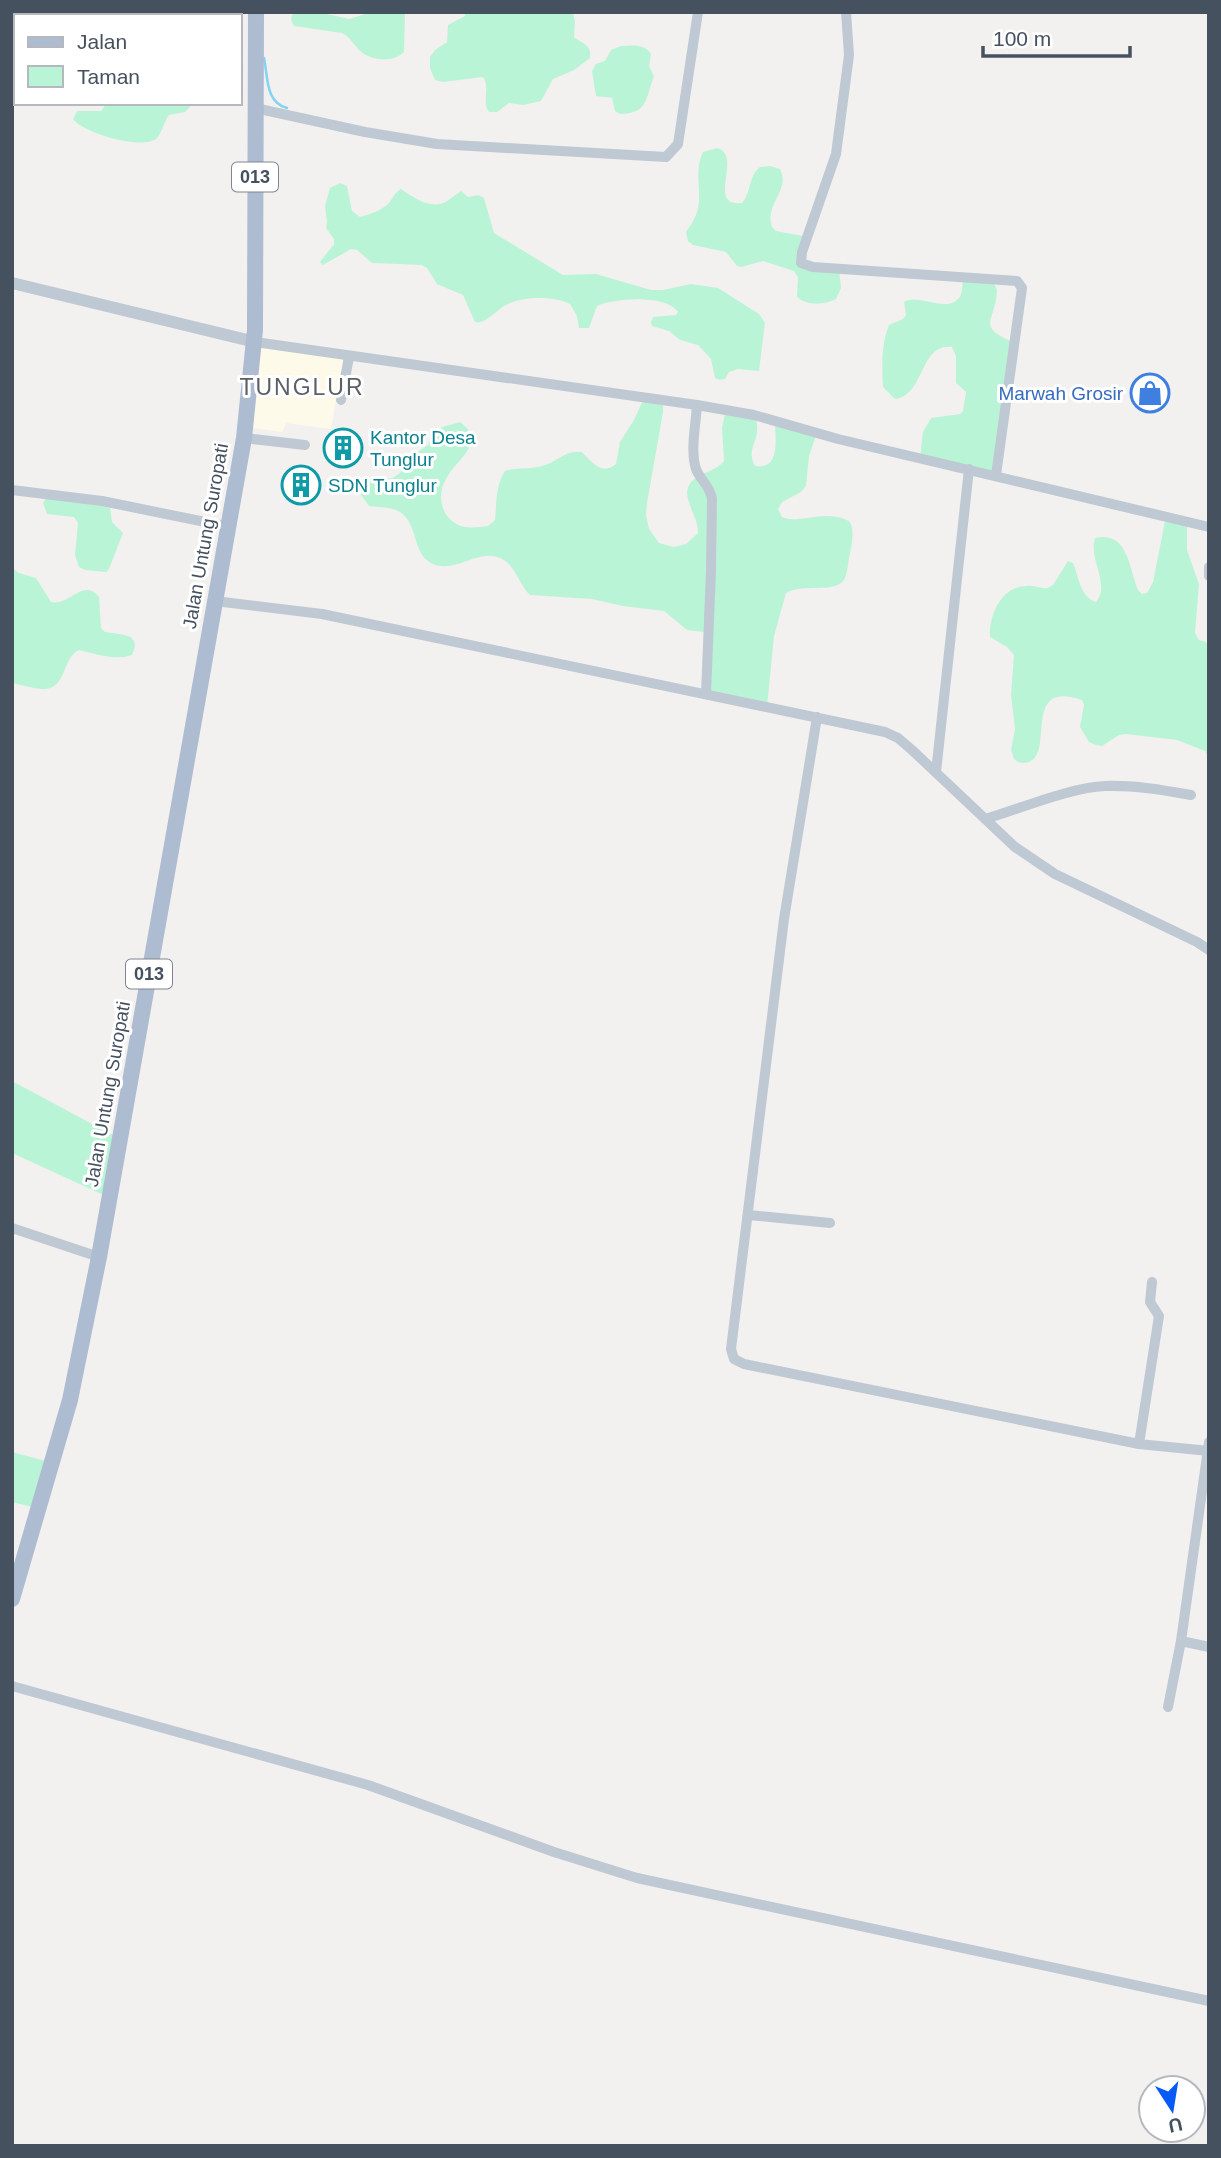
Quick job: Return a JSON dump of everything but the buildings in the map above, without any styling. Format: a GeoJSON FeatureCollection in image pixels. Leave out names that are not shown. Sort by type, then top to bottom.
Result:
{"type":"FeatureCollection","features":[{"type":"Feature","properties":{"kind":"main road","name":"013"},"geometry":{"type":"LineString","coordinates":[[255,342],[256,12]]}},
{"type":"Feature","properties":{"kind":"main road","name":"Jalan Untung Suropati"},"geometry":{"type":"LineString","coordinates":[[12,1599],[70,1400],[99,1257],[230,527],[255,342]]}},
{"type":"Feature","properties":{"kind":"street"},"geometry":{"type":"LineString","coordinates":[[255,108],[436,144],[666,157],[678,145],[698,12]]}},
{"type":"Feature","properties":{"kind":"street"},"geometry":{"type":"LineString","coordinates":[[846,12],[849,55],[836,154],[802,252],[801,262],[813,267],[1017,281],[1021,284],[1019,320],[996,475]]}},
{"type":"Feature","properties":{"kind":"street"},"geometry":{"type":"LineString","coordinates":[[12,283],[255,342],[754,415],[838,439],[1209,527]]}},
{"type":"Feature","properties":{"kind":"street"},"geometry":{"type":"LineString","coordinates":[[341,400],[349,357]]}},
{"type":"Feature","properties":{"kind":"street"},"geometry":{"type":"LineString","coordinates":[[697,405],[694,457],[696,470],[711,490],[712,499],[706,694]]}},
{"type":"Feature","properties":{"kind":"street"},"geometry":{"type":"LineString","coordinates":[[244,438],[305,445]]}},
{"type":"Feature","properties":{"kind":"street"},"geometry":{"type":"LineString","coordinates":[[936,772],[969,468]]}},
{"type":"Feature","properties":{"kind":"street"},"geometry":{"type":"LineString","coordinates":[[12,490],[102,501],[230,527]]}},
{"type":"Feature","properties":{"kind":"street"},"geometry":{"type":"LineString","coordinates":[[1209,567],[1209,576]]}},
{"type":"Feature","properties":{"kind":"street"},"geometry":{"type":"LineString","coordinates":[[215,601],[322,614],[885,732],[898,738],[1015,847],[1055,874],[1209,950]]}},
{"type":"Feature","properties":{"kind":"street"},"geometry":{"type":"LineString","coordinates":[[817,717],[784,919],[731,1349],[734,1359],[744,1364],[1139,1444],[1208,1448],[1181,1641],[1168,1707]]}},
{"type":"Feature","properties":{"kind":"street"},"geometry":{"type":"LineString","coordinates":[[985,819],[1086,788],[1105,786],[1156,789],[1191,795]]}},
{"type":"Feature","properties":{"kind":"street"},"geometry":{"type":"LineString","coordinates":[[749,1215],[830,1223]]}},
{"type":"Feature","properties":{"kind":"street"},"geometry":{"type":"LineString","coordinates":[[12,1228],[99,1257]]}},
{"type":"Feature","properties":{"kind":"street"},"geometry":{"type":"LineString","coordinates":[[1139,1444],[1159,1316],[1150,1302],[1152,1282]]}},
{"type":"Feature","properties":{"kind":"street"},"geometry":{"type":"LineString","coordinates":[[1181,1641],[1209,1647]]}},
{"type":"Feature","properties":{"kind":"street"},"geometry":{"type":"LineString","coordinates":[[12,1686],[368,1785],[554,1852],[637,1878],[1209,2001]]}},
{"type":"Feature","properties":{"kind":"shaded area"},"geometry":{"type":"Polygon","coordinates":[[[255,342],[349,357],[341,405],[335,404],[331,429],[286,423],[282,432],[246,427],[255,342]]]}},
{"type":"Feature","properties":{"kind":"green space"},"geometry":{"type":"Polygon","coordinates":[[[12,12],[239,12],[14,14],[12,98],[12,12]]]}},
{"type":"Feature","properties":{"kind":"green space"},"geometry":{"type":"Polygon","coordinates":[[[297,12],[318,12],[349,19],[372,12],[405,12],[404,52],[390,59],[369,56],[361,52],[342,33],[294,26],[292,15],[297,12]]]}},
{"type":"Feature","properties":{"kind":"green space"},"geometry":{"type":"Polygon","coordinates":[[[466,12],[573,12],[574,37],[588,47],[590,58],[574,70],[553,79],[541,101],[523,105],[509,103],[497,112],[489,112],[483,77],[443,82],[435,80],[430,68],[430,57],[447,42],[448,25],[465,16],[466,12]]]}},
{"type":"Feature","properties":{"kind":"green space"},"geometry":{"type":"Polygon","coordinates":[[[621,46],[645,48],[651,54],[649,66],[654,76],[641,108],[620,114],[615,111],[612,98],[596,96],[592,71],[596,64],[605,61],[611,50],[621,46]]]}},
{"type":"Feature","properties":{"kind":"green space"},"geometry":{"type":"Polygon","coordinates":[[[106,105],[190,105],[185,112],[169,115],[160,134],[149,142],[113,138],[88,130],[73,119],[77,111],[101,111],[106,105]]]}},
{"type":"Feature","properties":{"kind":"green space"},"geometry":{"type":"Polygon","coordinates":[[[717,148],[724,153],[727,160],[725,189],[726,197],[731,202],[742,203],[760,167],[780,169],[782,184],[771,211],[772,227],[776,231],[803,236],[801,263],[839,269],[841,288],[836,299],[821,303],[806,302],[797,297],[798,277],[794,271],[763,261],[737,266],[726,252],[693,245],[688,241],[686,232],[699,205],[700,160],[703,152],[717,148]]]}},
{"type":"Feature","properties":{"kind":"green space"},"geometry":{"type":"Polygon","coordinates":[[[340,183],[347,186],[352,211],[360,217],[383,208],[401,189],[429,204],[441,204],[461,191],[468,197],[478,195],[484,198],[494,233],[563,275],[596,274],[651,290],[691,284],[718,288],[759,314],[765,323],[759,371],[738,369],[729,372],[725,379],[715,378],[711,359],[698,345],[680,340],[669,331],[652,326],[653,317],[676,315],[678,312],[663,302],[639,299],[605,303],[597,306],[589,328],[579,328],[577,316],[570,304],[547,298],[513,302],[483,321],[475,322],[463,295],[437,284],[422,265],[372,263],[357,250],[351,249],[323,265],[320,262],[334,244],[334,239],[326,228],[325,206],[330,188],[340,183]]]}},
{"type":"Feature","properties":{"kind":"green space"},"geometry":{"type":"Polygon","coordinates":[[[963,278],[992,279],[997,290],[991,327],[1002,337],[1015,343],[996,475],[920,458],[923,432],[931,418],[960,414],[963,411],[966,392],[956,383],[956,356],[952,347],[941,348],[933,353],[918,380],[905,396],[895,399],[883,387],[886,333],[889,325],[906,315],[904,302],[917,300],[939,304],[952,303],[961,295],[963,278]]]}},
{"type":"Feature","properties":{"kind":"green space"},"geometry":{"type":"Polygon","coordinates":[[[644,398],[663,400],[646,515],[649,529],[659,543],[674,547],[686,544],[698,533],[688,499],[688,487],[696,478],[724,461],[722,427],[726,410],[754,415],[757,430],[752,459],[755,466],[763,466],[773,458],[776,444],[775,421],[817,433],[809,456],[806,486],[801,492],[782,502],[778,509],[782,517],[789,519],[830,516],[849,521],[852,536],[847,570],[844,580],[833,587],[800,589],[786,593],[774,636],[767,707],[706,694],[704,632],[687,630],[664,611],[592,599],[530,595],[508,563],[495,556],[449,566],[431,563],[420,552],[412,528],[403,514],[393,509],[369,506],[361,495],[364,482],[393,478],[400,473],[409,458],[428,445],[436,429],[460,422],[468,429],[469,448],[448,475],[441,501],[446,515],[457,525],[488,526],[495,520],[498,489],[505,471],[540,467],[576,452],[582,452],[602,468],[616,464],[620,442],[644,398]]]}},
{"type":"Feature","properties":{"kind":"green space"},"geometry":{"type":"Polygon","coordinates":[[[48,494],[110,508],[112,522],[123,533],[106,572],[79,567],[75,555],[78,523],[74,517],[47,514],[43,503],[48,494]]]}},
{"type":"Feature","properties":{"kind":"green space"},"geometry":{"type":"Polygon","coordinates":[[[1166,516],[1187,521],[1187,550],[1199,584],[1195,633],[1199,640],[1206,642],[1209,650],[1209,759],[1205,751],[1177,740],[1126,734],[1119,735],[1102,746],[1089,742],[1080,727],[1084,705],[1082,700],[1063,696],[1052,700],[1045,708],[1036,756],[1027,763],[1014,759],[1011,750],[1015,729],[1011,695],[1014,655],[1007,647],[990,637],[994,611],[998,604],[1010,591],[1017,588],[1048,588],[1053,585],[1068,561],[1073,563],[1086,596],[1096,602],[1101,588],[1094,554],[1095,538],[1106,537],[1121,545],[1138,590],[1142,594],[1147,593],[1153,582],[1166,516]]]}},
{"type":"Feature","properties":{"kind":"green space"},"geometry":{"type":"Polygon","coordinates":[[[12,568],[36,578],[51,602],[64,600],[82,591],[93,592],[99,597],[101,628],[105,632],[132,638],[135,648],[132,655],[112,657],[79,650],[69,660],[60,680],[50,688],[38,689],[12,683],[12,568]]]}},
{"type":"Feature","properties":{"kind":"green space"},"geometry":{"type":"Polygon","coordinates":[[[12,1081],[120,1139],[110,1198],[12,1153],[12,1081]]]}},
{"type":"Feature","properties":{"kind":"green space"},"geometry":{"type":"Polygon","coordinates":[[[12,1452],[53,1463],[40,1509],[12,1502],[12,1452]]]}},
{"type":"Feature","properties":{"kind":"waterway"},"geometry":{"type":"LineString","coordinates":[[264,58],[271,94],[280,105],[287,108]]}},
{"type":"Feature","properties":{"kind":"place","name":"Marwah Grosir"},"geometry":{"type":"Point","coordinates":[1150,393]}},
{"type":"Feature","properties":{"kind":"place","name":"Kantor Desa Tunglur"},"geometry":{"type":"Point","coordinates":[343,448]}},
{"type":"Feature","properties":{"kind":"place","name":"SDN Tunglur"},"geometry":{"type":"Point","coordinates":[301,485]}},
{"type":"Feature","properties":{"kind":"district","name":"TUNGLUR"},"geometry":{"type":"Point","coordinates":[302,387]}}]}
